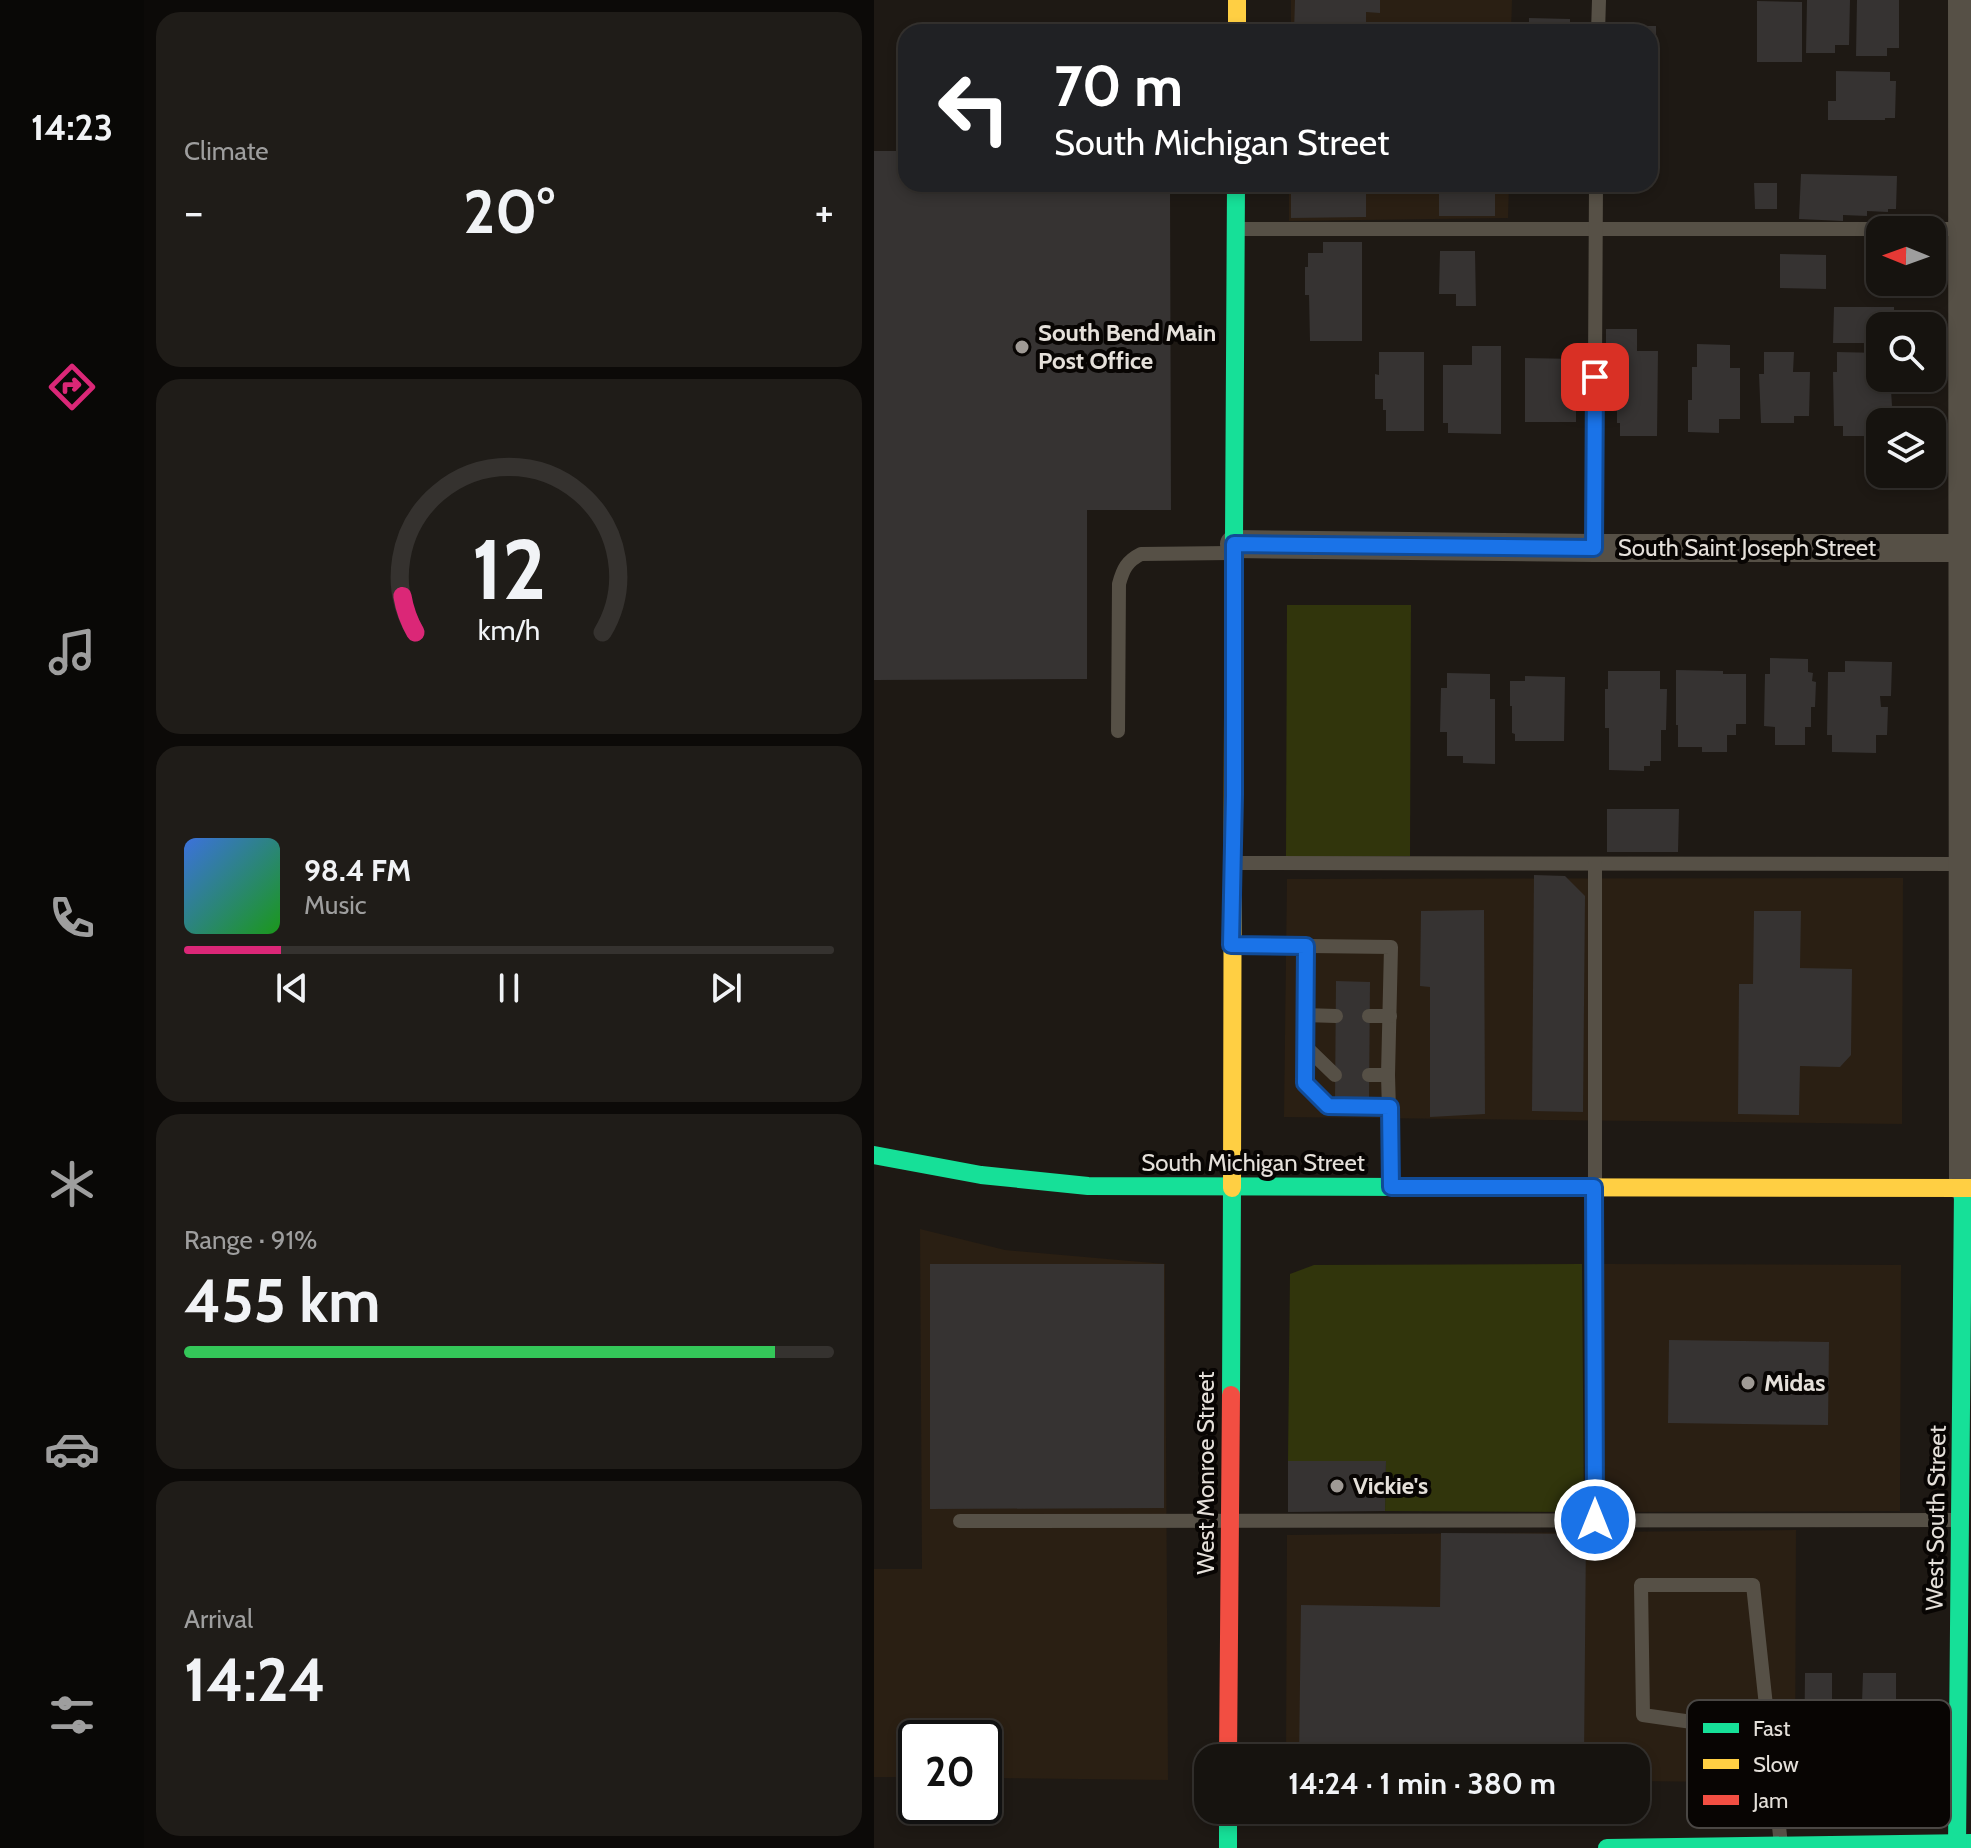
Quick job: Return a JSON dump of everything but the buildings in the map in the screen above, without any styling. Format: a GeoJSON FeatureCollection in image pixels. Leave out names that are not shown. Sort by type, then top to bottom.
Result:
{"type":"FeatureCollection","features":[{"type":"Feature","properties":{"kind":"main road"},"geometry":{"type":"LineString","coordinates":[[1237,0],[1237,24]]}},
{"type":"Feature","properties":{"kind":"main road","name":"West Monroe Street"},"geometry":{"type":"LineString","coordinates":[[1228,1744],[1236,192]]}},
{"type":"Feature","properties":{"kind":"main road","name":"South Michigan Street"},"geometry":{"type":"LineString","coordinates":[[874,1155],[974,1175],[1088,1186],[1967,1188]]}},
{"type":"Feature","properties":{"kind":"main road","name":"West South Street"},"geometry":{"type":"LineString","coordinates":[[1962,1845],[1964,1684],[1960,1520],[1967,1188]]}},
{"type":"Feature","properties":{"kind":"main road"},"geometry":{"type":"LineString","coordinates":[[1228,1824],[1228,1848]]}},
{"type":"Feature","properties":{"kind":"main road"},"geometry":{"type":"LineString","coordinates":[[1607,1848],[1962,1845]]}},
{"type":"Feature","properties":{"kind":"street"},"geometry":{"type":"LineString","coordinates":[[1962,0],[1967,229],[1967,1188]]}},
{"type":"Feature","properties":{"kind":"street","name":"South Saint Joseph Street"},"geometry":{"type":"LineString","coordinates":[[1234,548],[1967,548]]}},
{"type":"Feature","properties":{"kind":"lane"},"geometry":{"type":"LineString","coordinates":[[1598,24],[1599,0]]}},
{"type":"Feature","properties":{"kind":"lane"},"geometry":{"type":"LineString","coordinates":[[1594,548],[1596,192]]}},
{"type":"Feature","properties":{"kind":"lane"},"geometry":{"type":"LineString","coordinates":[[1235,229],[1967,229]]}},
{"type":"Feature","properties":{"kind":"lane"},"geometry":{"type":"LineString","coordinates":[[1118,731],[1119,584],[1129,560],[1141,554],[1234,548]]}},
{"type":"Feature","properties":{"kind":"lane"},"geometry":{"type":"LineString","coordinates":[[1233,863],[1967,864]]}},
{"type":"Feature","properties":{"kind":"lane"},"geometry":{"type":"LineString","coordinates":[[1595,864],[1595,1520]]}},
{"type":"Feature","properties":{"kind":"lane"},"geometry":{"type":"LineString","coordinates":[[1231,945],[1391,947],[1388,1075],[1391,1187]]}},
{"type":"Feature","properties":{"kind":"lane"},"geometry":{"type":"LineString","coordinates":[[1306,946],[1305,1083],[1328,1106],[1390,1107]]}},
{"type":"Feature","properties":{"kind":"lane"},"geometry":{"type":"LineString","coordinates":[[1304,1015],[1336,1016]]}},
{"type":"Feature","properties":{"kind":"lane"},"geometry":{"type":"LineString","coordinates":[[1369,1016],[1390,1016]]}},
{"type":"Feature","properties":{"kind":"lane"},"geometry":{"type":"LineString","coordinates":[[1304,1045],[1335,1075]]}},
{"type":"Feature","properties":{"kind":"lane"},"geometry":{"type":"LineString","coordinates":[[1369,1075],[1388,1075]]}},
{"type":"Feature","properties":{"kind":"lane"},"geometry":{"type":"LineString","coordinates":[[960,1521],[1960,1520]]}},
{"type":"Feature","properties":{"kind":"lane"},"geometry":{"type":"LineString","coordinates":[[1687,1721],[1643,1715],[1641,1585],[1753,1585],[1765,1700]]}},
{"type":"Feature","properties":{"kind":"lane"},"geometry":{"type":"LineString","coordinates":[[1779,1828],[1781,1845]]}},
{"type":"Feature","properties":{"kind":"shaded area"},"geometry":{"type":"Polygon","coordinates":[[[1291,0],[1512,0],[1511,24],[1291,24],[1291,0]]]}},
{"type":"Feature","properties":{"kind":"shaded area"},"geometry":{"type":"Polygon","coordinates":[[[1289,192],[1509,192],[1508,218],[1289,221],[1289,192]]]}},
{"type":"Feature","properties":{"kind":"shaded area"},"geometry":{"type":"Polygon","coordinates":[[[1903,878],[1902,1124],[1284,1117],[1287,879],[1903,878]]]}},
{"type":"Feature","properties":{"kind":"shaded area"},"geometry":{"type":"Polygon","coordinates":[[[920,1229],[1005,1250],[1165,1264],[1168,1780],[1002,1778],[1002,1720],[898,1720],[898,1777],[874,1777],[874,1569],[922,1569],[920,1229]]]}},
{"type":"Feature","properties":{"kind":"shaded area"},"geometry":{"type":"Polygon","coordinates":[[[1603,1264],[1901,1265],[1900,1511],[1603,1512],[1603,1264]]]}},
{"type":"Feature","properties":{"kind":"shaded area"},"geometry":{"type":"Polygon","coordinates":[[[1796,1530],[1795,1700],[1687,1700],[1687,1782],[1650,1781],[1650,1744],[1286,1744],[1287,1535],[1796,1530]]]}},
{"type":"Feature","properties":{"kind":"green space"},"geometry":{"type":"Polygon","coordinates":[[[1287,605],[1411,605],[1410,856],[1286,857],[1287,605]]]}},
{"type":"Feature","properties":{"kind":"green space"},"geometry":{"type":"Polygon","coordinates":[[[1582,1264],[1584,1512],[1385,1511],[1386,1461],[1288,1461],[1290,1274],[1314,1265],[1582,1264]]]}},
{"type":"Feature","properties":{"kind":"traffic: fast"},"geometry":{"type":"LineString","coordinates":[[1233,714],[1236,192]]}},
{"type":"Feature","properties":{"kind":"traffic: fast"},"geometry":{"type":"LineString","coordinates":[[874,1155],[981,1175],[1088,1186],[1407,1187]]}},
{"type":"Feature","properties":{"kind":"traffic: fast"},"geometry":{"type":"LineString","coordinates":[[1231,1395],[1232,1188]]}},
{"type":"Feature","properties":{"kind":"traffic: fast"},"geometry":{"type":"LineString","coordinates":[[1957,1848],[1963,1188]]}},
{"type":"Feature","properties":{"kind":"traffic: fast"},"geometry":{"type":"LineString","coordinates":[[1228,1824],[1228,1848]]}},
{"type":"Feature","properties":{"kind":"traffic: fast"},"geometry":{"type":"LineString","coordinates":[[1607,1848],[1971,1843]]}},
{"type":"Feature","properties":{"kind":"traffic: slow"},"geometry":{"type":"LineString","coordinates":[[1237,0],[1237,24]]}},
{"type":"Feature","properties":{"kind":"traffic: slow"},"geometry":{"type":"LineString","coordinates":[[1232,1188],[1233,714]]}},
{"type":"Feature","properties":{"kind":"traffic: slow"},"geometry":{"type":"LineString","coordinates":[[1407,1187],[1971,1188]]}},
{"type":"Feature","properties":{"kind":"traffic: jam"},"geometry":{"type":"LineString","coordinates":[[1228,1744],[1231,1395]]}},
{"type":"Feature","properties":{"kind":"place","name":"South Bend Main Post Office"},"geometry":{"type":"Point","coordinates":[1022,347]}},
{"type":"Feature","properties":{"kind":"place","name":"Midas"},"geometry":{"type":"Point","coordinates":[1748,1383]}},
{"type":"Feature","properties":{"kind":"place","name":"Vickie's"},"geometry":{"type":"Point","coordinates":[1337,1486]}},
{"type":"Feature","properties":{"kind":"route"},"geometry":{"type":"LineString","coordinates":[[1595,377],[1594,548],[1234,544],[1231,945],[1306,946],[1305,1083],[1328,1106],[1390,1107],[1391,1187],[1594,1187],[1595,1520]]}}]}
